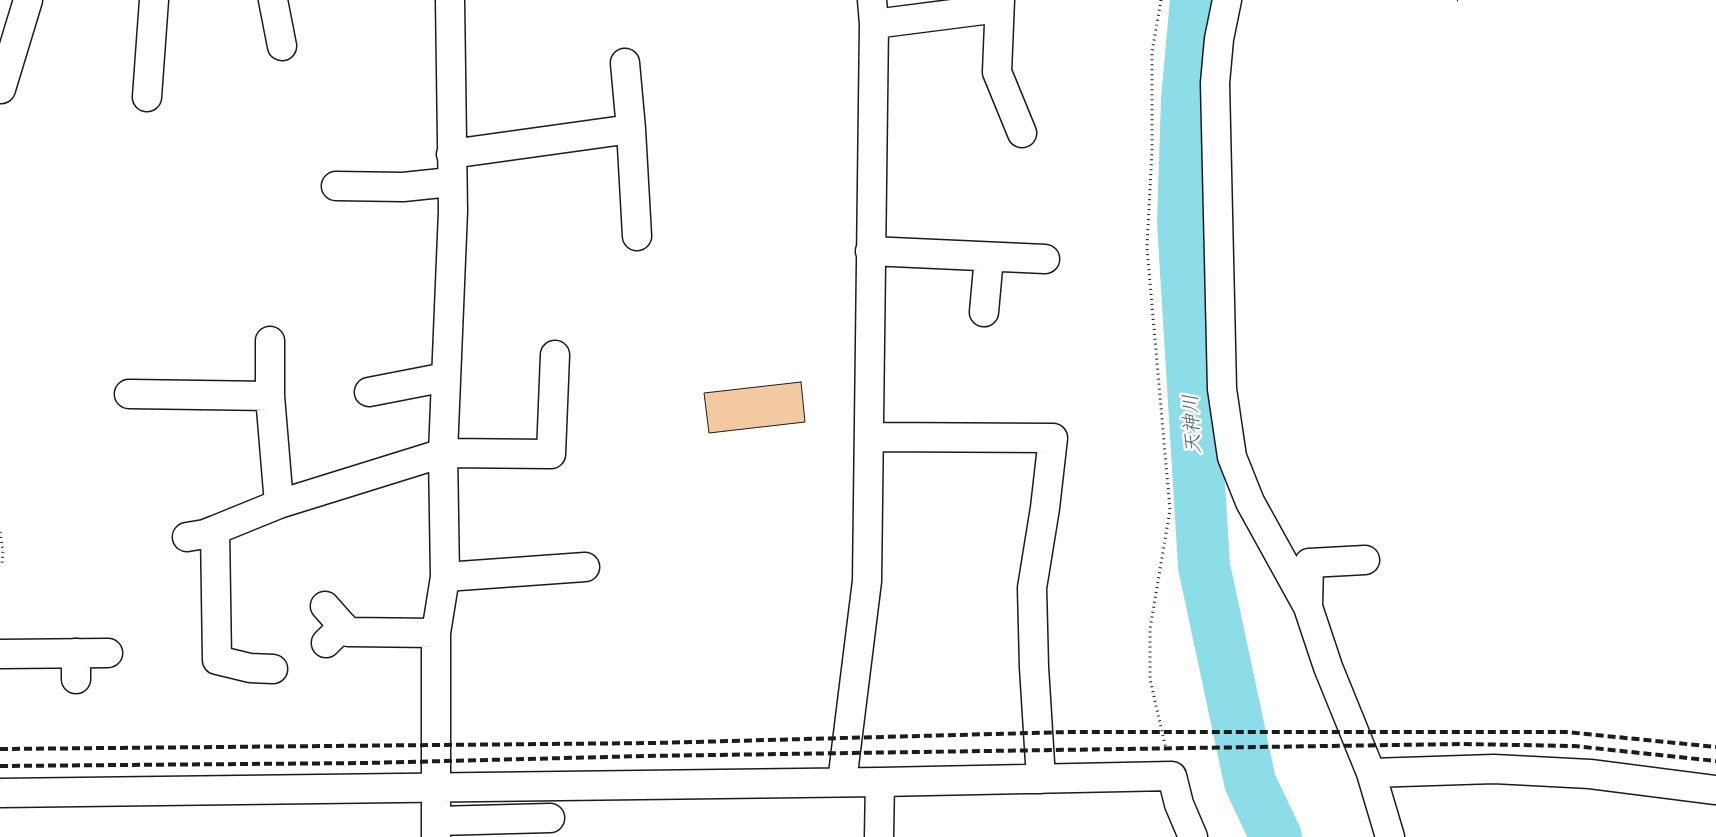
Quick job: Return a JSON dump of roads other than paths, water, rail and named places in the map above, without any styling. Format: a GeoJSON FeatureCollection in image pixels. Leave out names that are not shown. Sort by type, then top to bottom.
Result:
{"type":"FeatureCollection","features":[{"type":"Feature","properties":{"kind":"street"},"geometry":{"type":"LineString","coordinates":[[1,89],[28,0]]}},
{"type":"Feature","properties":{"kind":"street"},"geometry":{"type":"LineString","coordinates":[[147,97],[154,0]]}},
{"type":"Feature","properties":{"kind":"street"},"geometry":{"type":"LineString","coordinates":[[273,0],[282,46]]}},
{"type":"Feature","properties":{"kind":"street"},"geometry":{"type":"LineString","coordinates":[[450,0],[451,182],[453,211],[443,453],[445,577],[436,633],[436,829],[550,818]]}},
{"type":"Feature","properties":{"kind":"street"},"geometry":{"type":"LineString","coordinates":[[1227,0],[1219,39],[1215,83],[1223,398],[1232,457],[1250,502],[1308,607],[1328,667],[1371,772],[1390,837]]}},
{"type":"Feature","properties":{"kind":"street"},"geometry":{"type":"LineString","coordinates":[[842,782],[867,581],[873,12],[1000,4],[997,72],[1022,133]]}},
{"type":"Feature","properties":{"kind":"street"},"geometry":{"type":"LineString","coordinates":[[625,63],[637,236]]}},
{"type":"Feature","properties":{"kind":"street"},"geometry":{"type":"LineString","coordinates":[[451,154],[631,129]]}},
{"type":"Feature","properties":{"kind":"street"},"geometry":{"type":"LineString","coordinates":[[336,186],[402,187],[451,182]]}},
{"type":"Feature","properties":{"kind":"street"},"geometry":{"type":"LineString","coordinates":[[870,251],[1045,259]]}},
{"type":"Feature","properties":{"kind":"street"},"geometry":{"type":"LineString","coordinates":[[984,312],[989,257]]}},
{"type":"Feature","properties":{"kind":"street"},"geometry":{"type":"LineString","coordinates":[[270,341],[270,396],[279,504]]}},
{"type":"Feature","properties":{"kind":"street"},"geometry":{"type":"LineString","coordinates":[[187,537],[205,534],[279,504],[443,453],[551,454],[555,355]]}},
{"type":"Feature","properties":{"kind":"street"},"geometry":{"type":"LineString","coordinates":[[368,392],[446,377]]}},
{"type":"Feature","properties":{"kind":"street"},"geometry":{"type":"LineString","coordinates":[[129,394],[168,386],[270,396]]}},
{"type":"Feature","properties":{"kind":"street"},"geometry":{"type":"LineString","coordinates":[[870,437],[1053,438],[1032,588],[1034,667],[1041,779]]}},
{"type":"Feature","properties":{"kind":"street"},"geometry":{"type":"LineString","coordinates":[[215,530],[208,663],[273,669]]}},
{"type":"Feature","properties":{"kind":"street"},"geometry":{"type":"LineString","coordinates":[[1308,607],[1309,563],[1365,560]]}},
{"type":"Feature","properties":{"kind":"street"},"geometry":{"type":"LineString","coordinates":[[445,577],[584,567]]}},
{"type":"Feature","properties":{"kind":"street"},"geometry":{"type":"LineString","coordinates":[[325,606],[335,634],[348,632],[436,633]]}},
{"type":"Feature","properties":{"kind":"street"},"geometry":{"type":"LineString","coordinates":[[0,654],[76,666],[108,653]]}},
{"type":"Feature","properties":{"kind":"street"},"geometry":{"type":"LineString","coordinates":[[1371,772],[1513,770],[1590,774],[1716,790]]}},
{"type":"Feature","properties":{"kind":"street"},"geometry":{"type":"LineString","coordinates":[[0,793],[880,782],[1172,776],[1179,804],[1193,837]]}},
{"type":"Feature","properties":{"kind":"street"},"geometry":{"type":"LineString","coordinates":[[879,837],[880,782]]}},
{"type":"Feature","properties":{"kind":"waterway","name":"天神川"},"geometry":{"type":"LineString","coordinates":[[1196,0],[1187,99],[1183,223],[1204,566],[1250,782],[1276,837]]}},
{"type":"Feature","properties":{"kind":"railway"},"geometry":{"type":"LineString","coordinates":[[0,749],[655,743],[1069,732],[1566,732],[1716,747]]}},
{"type":"Feature","properties":{"kind":"railway"},"geometry":{"type":"LineString","coordinates":[[0,766],[366,763],[646,756],[1463,744],[1574,746],[1716,761]]}}]}
